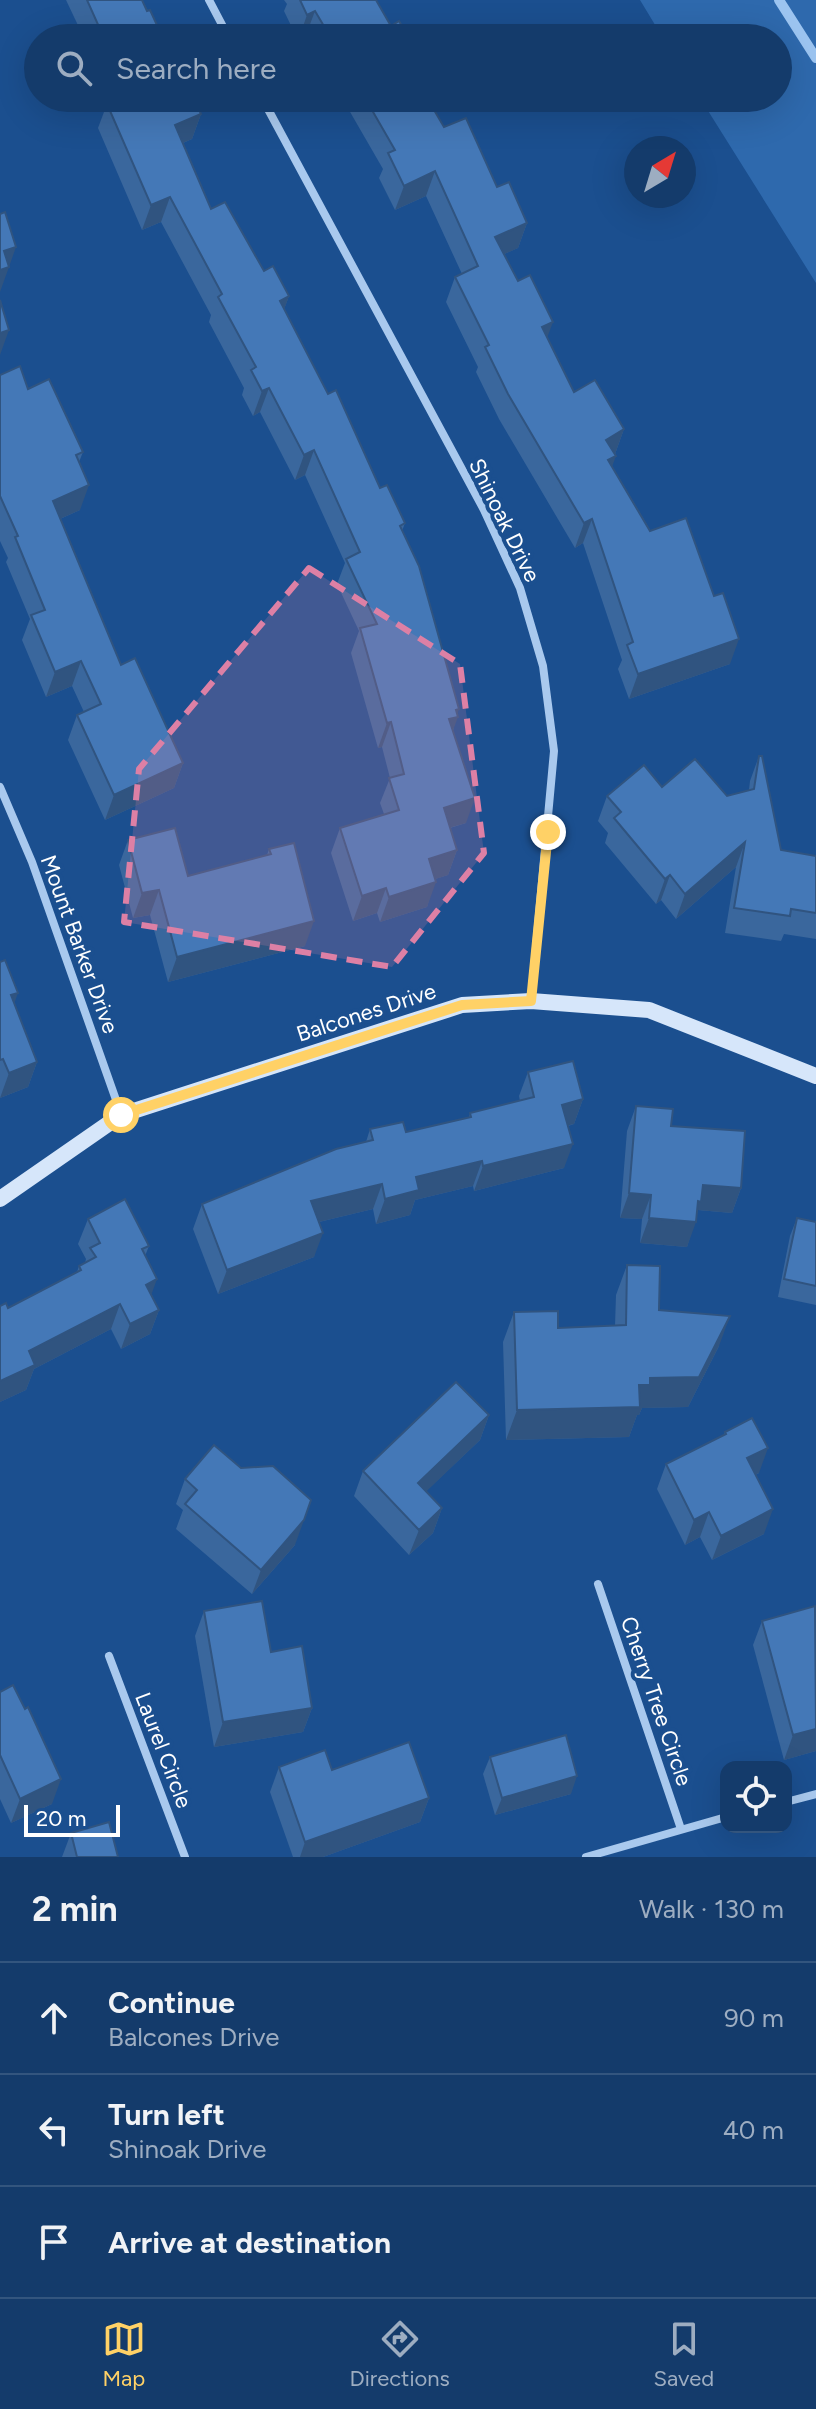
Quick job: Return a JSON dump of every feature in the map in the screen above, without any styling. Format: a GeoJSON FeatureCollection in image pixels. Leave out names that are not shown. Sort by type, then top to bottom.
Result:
{"type":"FeatureCollection","features":[{"type":"Feature","properties":{"kind":"street"},"geometry":{"type":"LineString","coordinates":[[209,0],[222,24]]}},
{"type":"Feature","properties":{"kind":"street","name":"Shinoak Drive"},"geometry":{"type":"LineString","coordinates":[[270,112],[484,510],[520,588],[543,666],[554,751],[531,1001]]}},
{"type":"Feature","properties":{"kind":"street","name":"Mount Barker Drive"},"geometry":{"type":"LineString","coordinates":[[0,787],[32,862],[121,1115]]}},
{"type":"Feature","properties":{"kind":"street","name":"Balcones Drive"},"geometry":{"type":"LineString","coordinates":[[0,1199],[121,1115],[462,1005],[531,1001],[649,1010],[816,1076]]}},
{"type":"Feature","properties":{"kind":"street","name":"Cherry Tree Circle"},"geometry":{"type":"LineString","coordinates":[[598,1584],[681,1829]]}},
{"type":"Feature","properties":{"kind":"street","name":"Laurel Circle"},"geometry":{"type":"LineString","coordinates":[[109,1656],[185,1857]]}},
{"type":"Feature","properties":{"kind":"street"},"geometry":{"type":"LineString","coordinates":[[792,1800],[816,1794]]}},
{"type":"Feature","properties":{"kind":"street"},"geometry":{"type":"LineString","coordinates":[[586,1857],[720,1819]]}},
{"type":"Feature","properties":{"kind":"highlighted area"},"geometry":{"type":"Polygon","coordinates":[[[309,568],[460,664],[484,853],[392,967],[124,922],[139,769],[309,568]]]}},
{"type":"Feature","properties":{"kind":"shaded area"},"geometry":{"type":"Polygon","coordinates":[[[640,0],[816,0],[816,283],[709,112],[792,112],[792,24],[655,24],[640,0]]]}},
{"type":"Feature","properties":{"kind":"building"},"geometry":{"type":"Polygon","coordinates":[[[87,0],[142,0],[156,24],[98,24],[87,0]]]}},
{"type":"Feature","properties":{"kind":"building"},"geometry":{"type":"Polygon","coordinates":[[[300,0],[376,0],[390,24],[323,24],[315,11],[307,15],[300,0]]]}},
{"type":"Feature","properties":{"kind":"building"},"geometry":{"type":"Polygon","coordinates":[[[110,112],[200,112],[175,125],[211,209],[225,202],[264,271],[273,266],[289,296],[280,301],[328,394],[336,390],[380,488],[387,485],[405,523],[400,526],[419,566],[459,709],[456,710],[458,717],[449,719],[475,798],[444,808],[457,850],[429,859],[436,882],[389,897],[386,888],[362,896],[340,828],[399,810],[389,778],[404,774],[391,722],[387,723],[360,628],[377,624],[346,559],[360,552],[314,450],[304,455],[269,388],[262,391],[251,370],[256,367],[218,297],[222,294],[170,197],[151,205],[110,112]]]}},
{"type":"Feature","properties":{"kind":"building"},"geometry":{"type":"Polygon","coordinates":[[[373,112],[435,112],[444,127],[466,118],[497,187],[509,182],[527,223],[495,237],[518,281],[530,275],[553,322],[542,327],[574,392],[595,380],[624,429],[606,440],[616,456],[608,460],[650,531],[686,518],[714,596],[723,593],[739,639],[638,674],[627,645],[633,642],[592,519],[584,523],[508,394],[485,347],[489,345],[455,277],[478,266],[435,171],[404,186],[388,153],[395,150],[373,112]]]}},
{"type":"Feature","properties":{"kind":"building"},"geometry":{"type":"Polygon","coordinates":[[[5,212],[16,247],[4,251],[9,267],[0,270],[0,214],[5,212]]]}},
{"type":"Feature","properties":{"kind":"building"},"geometry":{"type":"Polygon","coordinates":[[[0,300],[9,330],[0,333],[0,300]]]}},
{"type":"Feature","properties":{"kind":"building"},"geometry":{"type":"Polygon","coordinates":[[[20,366],[28,389],[49,379],[83,452],[76,455],[89,485],[53,501],[121,665],[135,658],[183,763],[114,795],[77,715],[101,704],[81,661],[55,672],[31,615],[45,610],[0,496],[0,375],[20,366]]]}},
{"type":"Feature","properties":{"kind":"building"},"geometry":{"type":"Polygon","coordinates":[[[759,756],[762,756],[781,850],[816,856],[816,913],[791,909],[790,916],[734,908],[745,842],[685,894],[670,875],[665,879],[614,818],[621,812],[607,796],[644,765],[662,787],[695,759],[727,796],[754,789],[759,756]]]}},
{"type":"Feature","properties":{"kind":"building"},"geometry":{"type":"Polygon","coordinates":[[[175,828],[188,876],[271,854],[269,849],[294,843],[314,921],[177,957],[159,890],[142,893],[128,840],[175,828]]]}},
{"type":"Feature","properties":{"kind":"building"},"geometry":{"type":"Polygon","coordinates":[[[5,960],[18,993],[11,995],[37,1062],[9,1073],[3,1059],[0,1060],[0,962],[5,960]]]}},
{"type":"Feature","properties":{"kind":"building"},"geometry":{"type":"Polygon","coordinates":[[[573,1061],[583,1099],[562,1105],[573,1144],[483,1166],[482,1161],[416,1177],[419,1190],[385,1199],[382,1184],[311,1201],[323,1233],[227,1270],[202,1204],[336,1149],[373,1140],[370,1129],[403,1122],[406,1132],[471,1117],[470,1113],[534,1097],[528,1072],[573,1061]]]}},
{"type":"Feature","properties":{"kind":"building"},"geometry":{"type":"Polygon","coordinates":[[[636,1106],[673,1109],[671,1126],[745,1131],[741,1188],[703,1185],[696,1222],[649,1218],[651,1195],[629,1193],[636,1106]]]}},
{"type":"Feature","properties":{"kind":"building"},"geometry":{"type":"Polygon","coordinates":[[[125,1199],[149,1246],[142,1249],[157,1279],[146,1285],[159,1310],[130,1324],[120,1304],[29,1351],[35,1365],[0,1381],[0,1306],[6,1303],[8,1308],[81,1270],[79,1266],[96,1257],[90,1248],[100,1243],[88,1219],[125,1199]]]}},
{"type":"Feature","properties":{"kind":"building"},"geometry":{"type":"Polygon","coordinates":[[[797,1218],[816,1222],[816,1286],[784,1279],[797,1218]]]}},
{"type":"Feature","properties":{"kind":"building"},"geometry":{"type":"Polygon","coordinates":[[[627,1265],[660,1266],[659,1310],[730,1316],[699,1377],[650,1378],[650,1385],[639,1385],[640,1407],[517,1410],[514,1312],[558,1311],[558,1328],[626,1325],[627,1265]]]}},
{"type":"Feature","properties":{"kind":"building"},"geometry":{"type":"Polygon","coordinates":[[[456,1382],[489,1415],[418,1483],[442,1508],[419,1530],[363,1471],[456,1382]]]}},
{"type":"Feature","properties":{"kind":"building"},"geometry":{"type":"Polygon","coordinates":[[[752,1418],[768,1448],[747,1458],[773,1509],[721,1536],[709,1512],[694,1520],[666,1464],[752,1418]]]}},
{"type":"Feature","properties":{"kind":"building"},"geometry":{"type":"Polygon","coordinates":[[[214,1445],[241,1468],[273,1466],[311,1500],[304,1520],[261,1570],[185,1504],[197,1490],[185,1479],[214,1445]]]}},
{"type":"Feature","properties":{"kind":"building"},"geometry":{"type":"Polygon","coordinates":[[[262,1601],[271,1652],[302,1646],[312,1708],[223,1722],[204,1611],[262,1601]]]}},
{"type":"Feature","properties":{"kind":"building"},"geometry":{"type":"Polygon","coordinates":[[[815,1606],[816,1729],[793,1735],[762,1621],[815,1606]]]}},
{"type":"Feature","properties":{"kind":"building"},"geometry":{"type":"Polygon","coordinates":[[[13,1685],[25,1709],[28,1707],[61,1779],[20,1799],[0,1755],[0,1692],[13,1685]]]}},
{"type":"Feature","properties":{"kind":"building"},"geometry":{"type":"Polygon","coordinates":[[[566,1735],[577,1776],[502,1798],[490,1757],[566,1735]]]}},
{"type":"Feature","properties":{"kind":"building"},"geometry":{"type":"Polygon","coordinates":[[[409,1742],[429,1798],[305,1842],[279,1767],[325,1750],[332,1770],[409,1742]]]}},
{"type":"Feature","properties":{"kind":"building"},"geometry":{"type":"Polygon","coordinates":[[[109,1822],[118,1857],[77,1857],[71,1833],[109,1822]]]}},
{"type":"Feature","properties":{"kind":"waterway"},"geometry":{"type":"LineString","coordinates":[[779,0],[816,58]]}},
{"type":"Feature","properties":{"kind":"route"},"geometry":{"type":"LineString","coordinates":[[121,1115],[462,1005],[531,1001],[548,832]]}}]}
